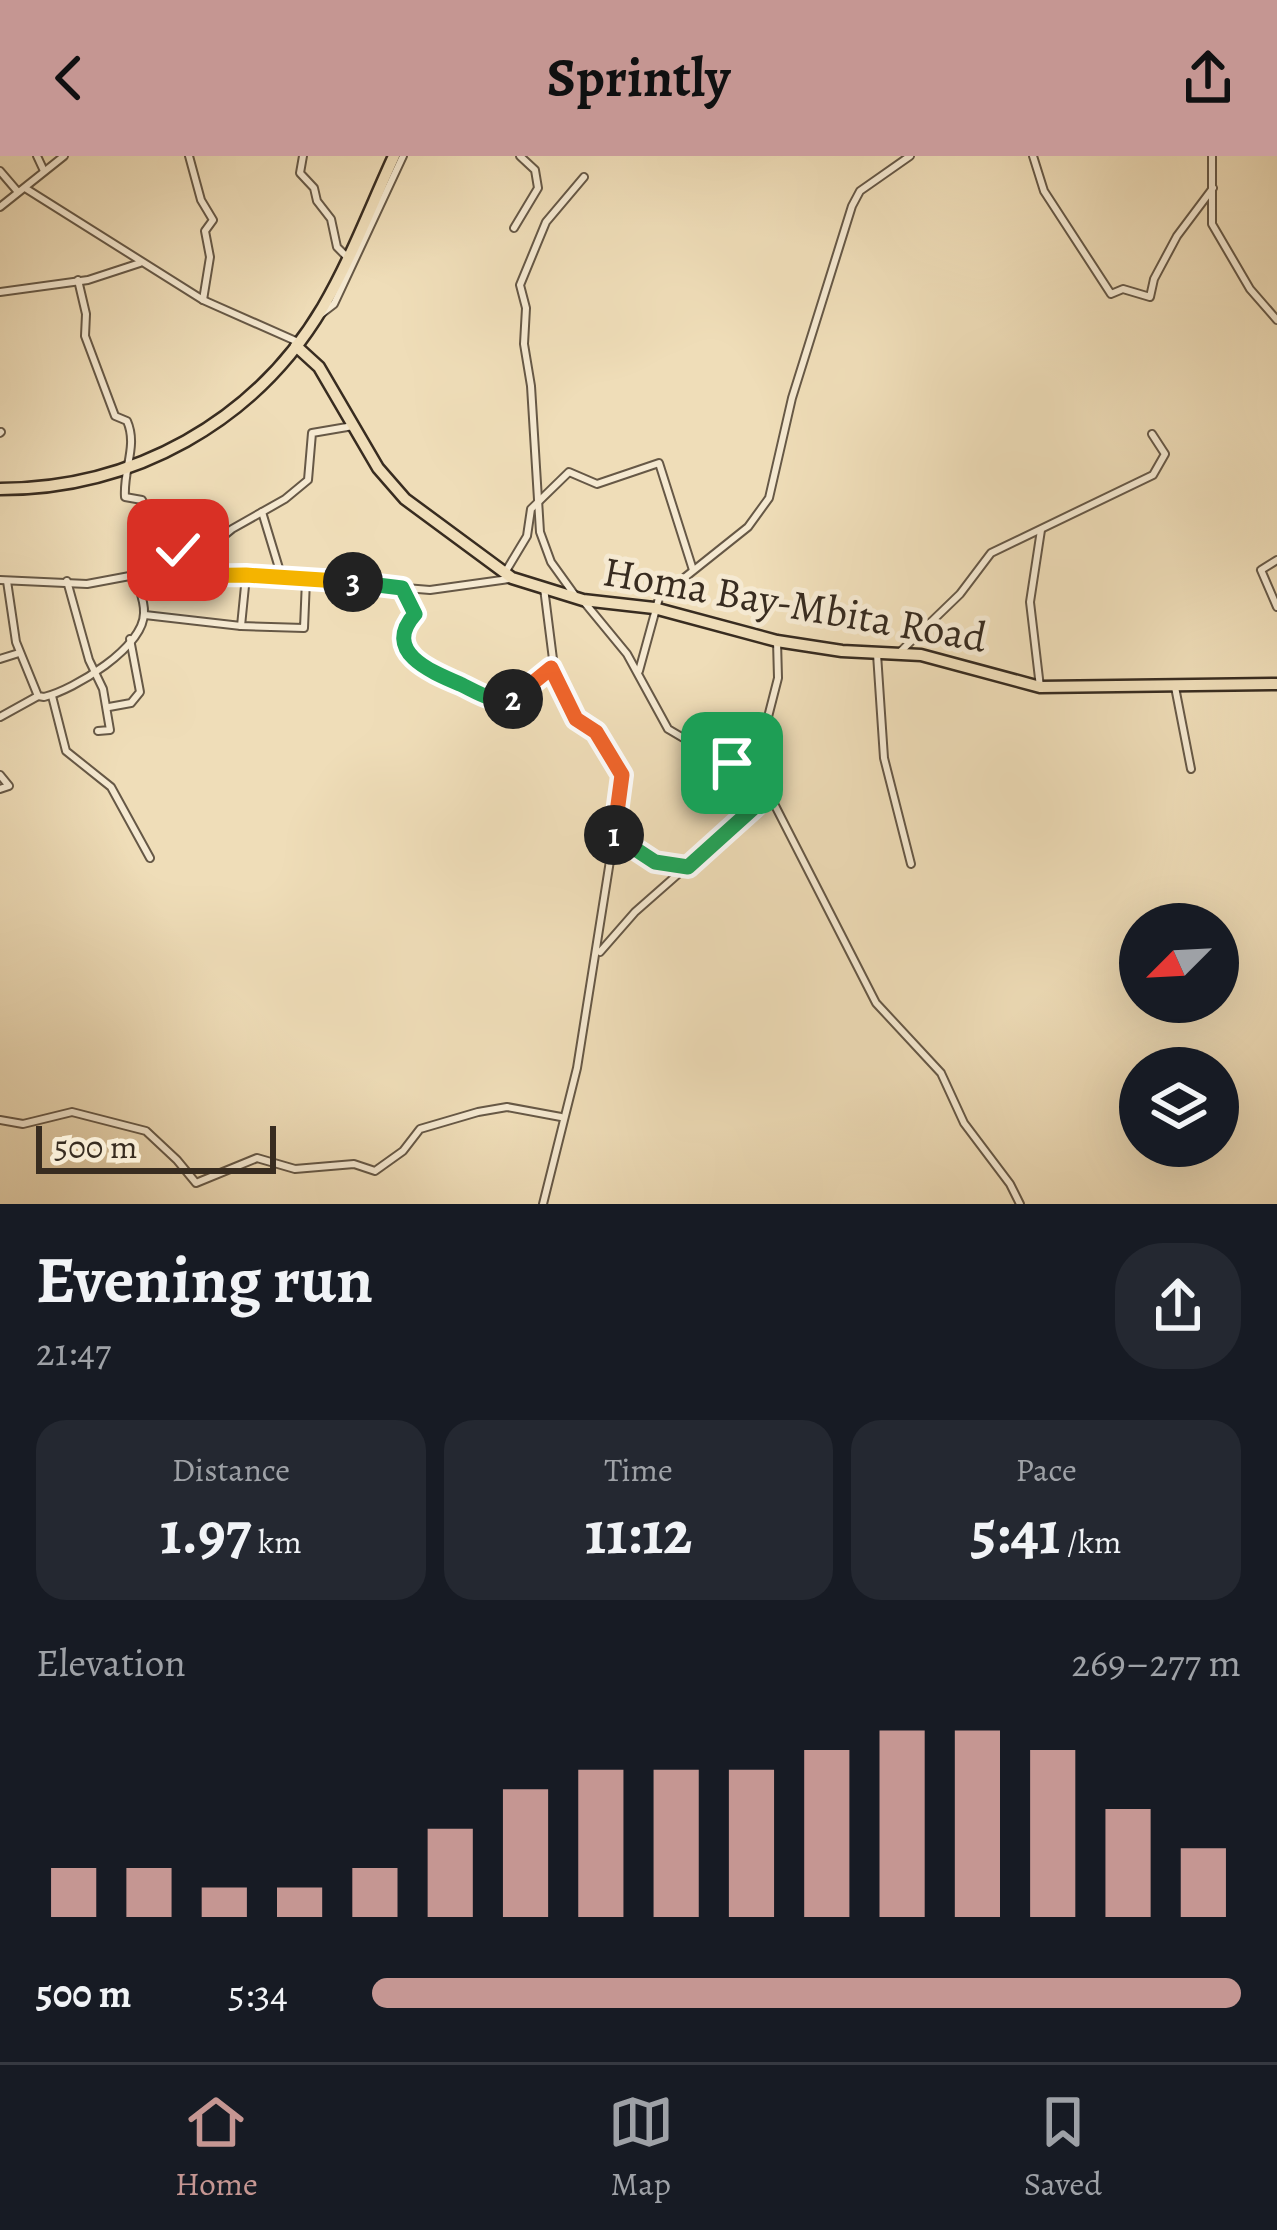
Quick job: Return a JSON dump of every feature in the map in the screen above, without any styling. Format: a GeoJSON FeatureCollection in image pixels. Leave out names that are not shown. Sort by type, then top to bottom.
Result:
{"type":"FeatureCollection","features":[{"type":"Feature","properties":{"kind":"highway"},"geometry":{"type":"LineString","coordinates":[[0,489],[57,485],[124,470],[208,429],[243,402],[296,347],[318,315],[350,260],[398,156]]}},
{"type":"Feature","properties":{"kind":"highway","name":"Homa Bay-Mbita Road"},"geometry":{"type":"LineString","coordinates":[[296,347],[323,376],[378,468],[405,499],[509,574],[544,588],[580,599],[654,608],[820,649],[944,659],[1040,687],[1277,684]]}},
{"type":"Feature","properties":{"kind":"street"},"geometry":{"type":"LineString","coordinates":[[37,156],[44,171]]}},
{"type":"Feature","properties":{"kind":"street"},"geometry":{"type":"LineString","coordinates":[[0,207],[64,156]]}},
{"type":"Feature","properties":{"kind":"street"},"geometry":{"type":"LineString","coordinates":[[189,156],[201,200],[213,220],[205,231],[210,257],[202,300]]}},
{"type":"Feature","properties":{"kind":"street"},"geometry":{"type":"LineString","coordinates":[[303,156],[300,173],[314,188],[331,219],[339,250],[350,260]]}},
{"type":"Feature","properties":{"kind":"street"},"geometry":{"type":"LineString","coordinates":[[514,228],[538,188],[535,170],[520,156]]}},
{"type":"Feature","properties":{"kind":"street"},"geometry":{"type":"LineString","coordinates":[[639,674],[658,598],[748,527],[769,498],[792,398],[852,206],[860,191],[908,156]]}},
{"type":"Feature","properties":{"kind":"street"},"geometry":{"type":"LineString","coordinates":[[1033,156],[1044,190],[1112,294],[1123,289],[1150,296],[1177,236],[1213,188]]}},
{"type":"Feature","properties":{"kind":"street"},"geometry":{"type":"LineString","coordinates":[[1212,156],[1210,213],[1218,236],[1250,289],[1277,320]]}},
{"type":"Feature","properties":{"kind":"street"},"geometry":{"type":"LineString","coordinates":[[0,171],[22,190],[202,300],[296,347]]}},
{"type":"Feature","properties":{"kind":"street"},"geometry":{"type":"LineString","coordinates":[[584,177],[546,222],[520,285],[526,308],[524,344],[545,550],[639,674],[668,729],[753,776],[769,794],[871,996],[941,1073],[964,1124],[999,1167],[1020,1204]]}},
{"type":"Feature","properties":{"kind":"street"},"geometry":{"type":"LineString","coordinates":[[0,292],[78,280],[140,263]]}},
{"type":"Feature","properties":{"kind":"street"},"geometry":{"type":"LineString","coordinates":[[78,280],[86,337],[101,381],[115,416],[127,421],[133,435],[124,470],[125,497],[144,502],[157,535],[195,559]]}},
{"type":"Feature","properties":{"kind":"street"},"geometry":{"type":"LineString","coordinates":[[173,576],[232,529],[308,480],[312,433],[353,426]]}},
{"type":"Feature","properties":{"kind":"street"},"geometry":{"type":"LineString","coordinates":[[900,652],[960,594],[986,558],[1154,475],[1165,454],[1151,434]]}},
{"type":"Feature","properties":{"kind":"street"},"geometry":{"type":"LineString","coordinates":[[38,696],[19,652],[3,580],[87,584],[135,575],[151,580],[246,575],[456,588],[509,574],[521,550],[531,509],[569,472],[597,484],[659,463],[693,570]]}},
{"type":"Feature","properties":{"kind":"street"},"geometry":{"type":"LineString","coordinates":[[262,512],[282,579]]}},
{"type":"Feature","properties":{"kind":"street"},"geometry":{"type":"LineString","coordinates":[[1040,687],[1030,602],[1041,530]]}},
{"type":"Feature","properties":{"kind":"street"},"geometry":{"type":"LineString","coordinates":[[1277,560],[1261,570],[1277,607]]}},
{"type":"Feature","properties":{"kind":"street"},"geometry":{"type":"LineString","coordinates":[[0,717],[38,696],[52,696],[112,662],[145,614],[135,575]]}},
{"type":"Feature","properties":{"kind":"street"},"geometry":{"type":"LineString","coordinates":[[242,626],[246,575]]}},
{"type":"Feature","properties":{"kind":"street"},"geometry":{"type":"LineString","coordinates":[[67,580],[107,707],[110,730],[98,730]]}},
{"type":"Feature","properties":{"kind":"street"},"geometry":{"type":"LineString","coordinates":[[145,614],[304,628],[306,580]]}},
{"type":"Feature","properties":{"kind":"street"},"geometry":{"type":"LineString","coordinates":[[402,588],[415,614],[405,624],[403,635],[406,649],[418,663],[503,702],[526,691],[551,668]]}},
{"type":"Feature","properties":{"kind":"street"},"geometry":{"type":"LineString","coordinates":[[543,1204],[577,1068],[622,775],[596,732],[576,719],[551,668],[544,588]]}},
{"type":"Feature","properties":{"kind":"street"},"geometry":{"type":"LineString","coordinates":[[107,707],[131,703],[140,692],[130,639]]}},
{"type":"Feature","properties":{"kind":"street"},"geometry":{"type":"LineString","coordinates":[[597,955],[635,912],[769,794],[768,717],[778,678],[777,641]]}},
{"type":"Feature","properties":{"kind":"street"},"geometry":{"type":"LineString","coordinates":[[876,651],[884,758],[911,864]]}},
{"type":"Feature","properties":{"kind":"street"},"geometry":{"type":"LineString","coordinates":[[0,658],[19,652]]}},
{"type":"Feature","properties":{"kind":"street"},"geometry":{"type":"LineString","coordinates":[[1175,687],[1190,769]]}},
{"type":"Feature","properties":{"kind":"street"},"geometry":{"type":"LineString","coordinates":[[52,696],[66,751],[111,787],[150,858]]}},
{"type":"Feature","properties":{"kind":"street"},"geometry":{"type":"LineString","coordinates":[[0,775],[9,787],[0,789]]}},
{"type":"Feature","properties":{"kind":"street"},"geometry":{"type":"LineString","coordinates":[[614,836],[655,862],[688,867]]}},
{"type":"Feature","properties":{"kind":"street"},"geometry":{"type":"LineString","coordinates":[[0,1120],[23,1124],[72,1112],[146,1131],[196,1184],[257,1158],[295,1169],[354,1164],[374,1172],[403,1151],[420,1130],[495,1107],[563,1117]]}},
{"type":"Feature","properties":{"kind":"route"},"geometry":{"type":"LineString","coordinates":[[178,550],[195,559],[173,576],[246,575],[402,588],[415,614],[404,627],[406,649],[418,663],[496,700],[511,700],[551,668],[576,719],[596,732],[622,775],[614,836],[663,866],[688,867],[769,794],[763,784],[732,763]]}}]}
